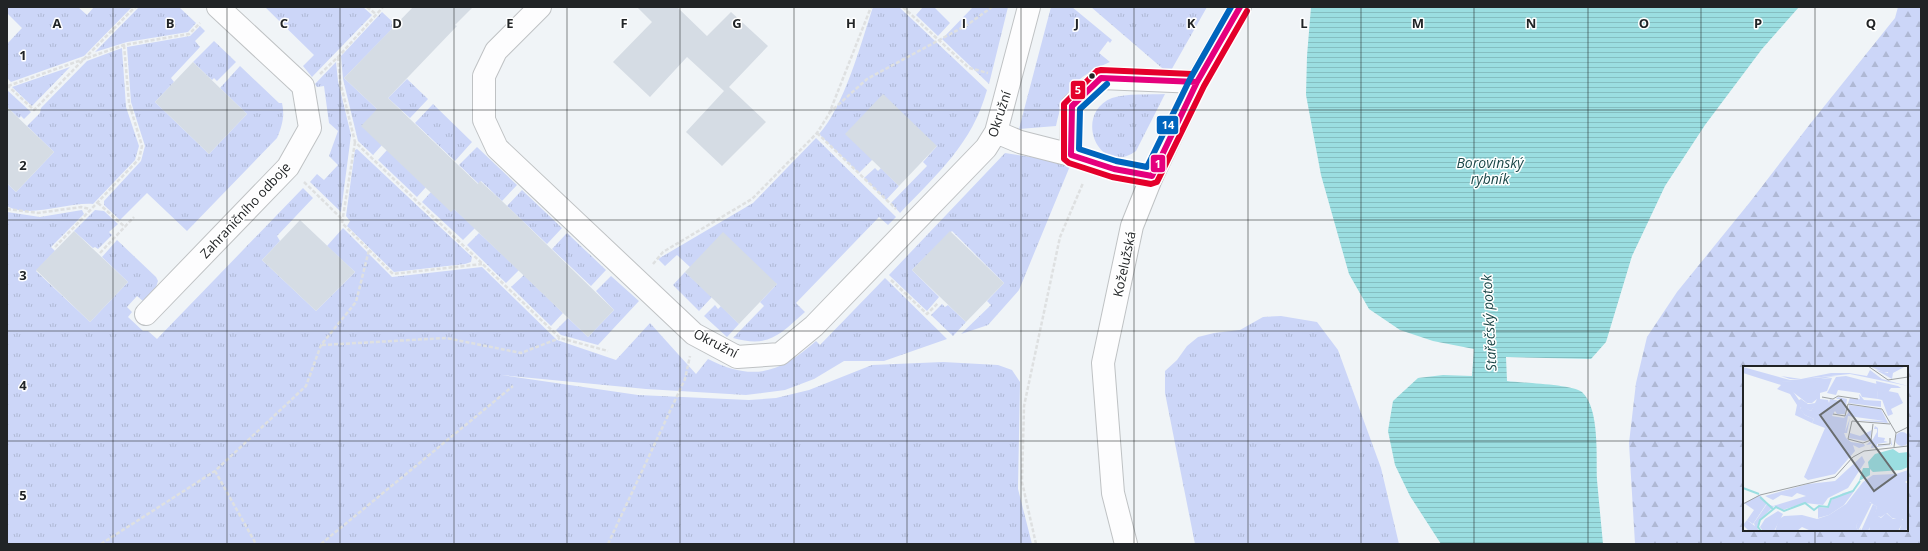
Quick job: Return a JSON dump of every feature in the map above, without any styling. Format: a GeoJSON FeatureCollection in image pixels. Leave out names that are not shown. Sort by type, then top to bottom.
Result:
{"type":"FeatureCollection","features":[{"type":"Feature","properties":{"kind":"street"},"geometry":{"type":"LineString","coordinates":[[218,7],[303,86]]}},
{"type":"Feature","properties":{"kind":"street","name":"Okružní"},"geometry":{"type":"LineString","coordinates":[[540,7],[496,51],[484,76],[484,120],[497,148],[694,334],[737,357],[780,354],[814,326],[986,148],[996,132],[1029,7]]}},
{"type":"Feature","properties":{"kind":"street","name":"Koželužská"},"geometry":{"type":"LineString","coordinates":[[1126,544],[1113,493],[1103,363],[1132,226],[1152,176],[1197,82],[1240,7]]}},
{"type":"Feature","properties":{"kind":"street"},"geometry":{"type":"LineString","coordinates":[[1071,155],[1072,106],[1101,78],[1197,82]]}},
{"type":"Feature","properties":{"kind":"street","name":"Zahraničního odboje"},"geometry":{"type":"LineString","coordinates":[[146,314],[288,167],[310,128],[303,86]]}},
{"type":"Feature","properties":{"kind":"street"},"geometry":{"type":"LineString","coordinates":[[996,132],[1020,142],[1092,162],[1152,176]]}},
{"type":"Feature","properties":{"kind":"path"},"geometry":{"type":"LineString","coordinates":[[136,7],[84,60],[34,110],[8,86],[84,60],[124,45],[189,34],[200,23]]}},
{"type":"Feature","properties":{"kind":"path"},"geometry":{"type":"LineString","coordinates":[[367,7],[376,14]]}},
{"type":"Feature","properties":{"kind":"path"},"geometry":{"type":"LineString","coordinates":[[303,86],[312,81],[338,57],[383,7]]}},
{"type":"Feature","properties":{"kind":"path"},"geometry":{"type":"LineString","coordinates":[[638,282],[663,252],[752,199],[817,133],[828,114],[871,7]]}},
{"type":"Feature","properties":{"kind":"path"},"geometry":{"type":"LineString","coordinates":[[904,7],[969,68],[1010,78]]}},
{"type":"Feature","properties":{"kind":"path"},"geometry":{"type":"LineString","coordinates":[[828,114],[867,79],[967,24],[992,7]]}},
{"type":"Feature","properties":{"kind":"path"},"geometry":{"type":"LineString","coordinates":[[55,247],[139,159],[142,146],[129,103],[124,45]]}},
{"type":"Feature","properties":{"kind":"path"},"geometry":{"type":"LineString","coordinates":[[338,57],[340,81],[355,142],[342,223],[393,274],[482,264]]}},
{"type":"Feature","properties":{"kind":"path"},"geometry":{"type":"LineString","coordinates":[[817,133],[912,225]]}},
{"type":"Feature","properties":{"kind":"path"},"geometry":{"type":"LineString","coordinates":[[355,142],[560,338],[608,351]]}},
{"type":"Feature","properties":{"kind":"path"},"geometry":{"type":"LineString","coordinates":[[1036,544],[1022,482],[1024,406],[1060,237],[1092,162]]}},
{"type":"Feature","properties":{"kind":"path"},"geometry":{"type":"LineString","coordinates":[[288,167],[342,219]]}},
{"type":"Feature","properties":{"kind":"path"},"geometry":{"type":"LineString","coordinates":[[98,203],[124,227]]}},
{"type":"Feature","properties":{"kind":"path"},"geometry":{"type":"LineString","coordinates":[[7,209],[38,214],[81,207],[91,209]]}},
{"type":"Feature","properties":{"kind":"path"},"geometry":{"type":"LineString","coordinates":[[100,252],[134,217]]}},
{"type":"Feature","properties":{"kind":"path"},"geometry":{"type":"LineString","coordinates":[[101,544],[215,471],[306,386],[321,345],[356,302],[369,250]]}},
{"type":"Feature","properties":{"kind":"path"},"geometry":{"type":"LineString","coordinates":[[874,264],[927,314],[938,303]]}},
{"type":"Feature","properties":{"kind":"path"},"geometry":{"type":"LineString","coordinates":[[608,544],[685,379],[694,334]]}},
{"type":"Feature","properties":{"kind":"path"},"geometry":{"type":"LineString","coordinates":[[321,345],[446,338],[521,352],[560,338]]}},
{"type":"Feature","properties":{"kind":"path"},"geometry":{"type":"LineString","coordinates":[[321,544],[513,386]]}},
{"type":"Feature","properties":{"kind":"path"},"geometry":{"type":"LineString","coordinates":[[215,471],[256,544]]}},
{"type":"Feature","properties":{"kind":"green space"},"geometry":{"type":"Polygon","coordinates":[[[7,7],[78,7],[87,15],[94,7],[132,7],[84,56],[11,82],[7,78],[7,44],[22,28],[7,13],[7,7]]]}},
{"type":"Feature","properties":{"kind":"green space"},"geometry":{"type":"Polygon","coordinates":[[[139,7],[179,7],[196,23],[188,32],[127,42],[95,52],[139,7]]]}},
{"type":"Feature","properties":{"kind":"green space"},"geometry":{"type":"Polygon","coordinates":[[[265,7],[363,7],[372,15],[312,77],[303,66],[314,55],[265,7]]]}},
{"type":"Feature","properties":{"kind":"green space"},"geometry":{"type":"Polygon","coordinates":[[[873,7],[899,7],[987,90],[981,109],[963,142],[940,171],[900,213],[891,203],[927,166],[923,162],[937,146],[872,160],[859,173],[819,134],[828,122],[844,91],[873,7]]]}},
{"type":"Feature","properties":{"kind":"green space"},"geometry":{"type":"Polygon","coordinates":[[[923,7],[934,7],[950,23],[938,36],[916,15],[923,7]]]}},
{"type":"Feature","properties":{"kind":"green space"},"geometry":{"type":"Polygon","coordinates":[[[973,7],[1008,7],[989,84],[942,39],[973,7]]]}},
{"type":"Feature","properties":{"kind":"green space"},"geometry":{"type":"Polygon","coordinates":[[[1051,7],[1072,7],[1112,40],[1110,43],[1108,41],[1099,53],[1110,62],[1088,73],[1073,86],[1063,102],[1056,126],[1019,129],[1051,7]]]}},
{"type":"Feature","properties":{"kind":"green space"},"geometry":{"type":"Polygon","coordinates":[[[1091,7],[1207,7],[1169,74],[1091,7]]]}},
{"type":"Feature","properties":{"kind":"green space"},"geometry":{"type":"Polygon","coordinates":[[[1898,7],[1921,7],[1921,544],[1635,544],[1629,443],[1636,383],[1647,337],[1677,292],[1750,202],[1895,18],[1898,7]]]}},
{"type":"Feature","properties":{"kind":"green space"},"geometry":{"type":"Polygon","coordinates":[[[382,12],[396,25],[344,78],[377,109],[382,145],[373,155],[358,141],[343,79],[341,56],[382,12]]]}},
{"type":"Feature","properties":{"kind":"green space"},"geometry":{"type":"Polygon","coordinates":[[[200,26],[205,31],[195,41],[200,47],[171,78],[174,82],[155,102],[209,154],[247,114],[220,88],[240,66],[279,103],[282,103],[282,121],[277,138],[187,231],[147,193],[120,220],[104,205],[104,201],[141,161],[145,146],[131,102],[127,47],[190,36],[200,26]]]}},
{"type":"Feature","properties":{"kind":"green space"},"geometry":{"type":"Polygon","coordinates":[[[214,41],[236,62],[217,81],[214,78],[212,80],[193,62],[214,41]]]}},
{"type":"Feature","properties":{"kind":"green space"},"geometry":{"type":"Polygon","coordinates":[[[122,48],[126,107],[139,146],[135,160],[93,204],[83,204],[37,211],[16,210],[7,206],[7,183],[16,192],[54,152],[27,126],[40,113],[41,108],[87,61],[122,48]]]}},
{"type":"Feature","properties":{"kind":"green space"},"geometry":{"type":"Polygon","coordinates":[[[336,62],[338,81],[351,135],[341,212],[310,182],[317,174],[324,180],[338,165],[329,156],[338,131],[329,123],[324,86],[317,87],[315,84],[336,62]]]}},
{"type":"Feature","properties":{"kind":"green space"},"geometry":{"type":"Polygon","coordinates":[[[70,67],[32,106],[12,87],[70,67]]]}},
{"type":"Feature","properties":{"kind":"green space"},"geometry":{"type":"Polygon","coordinates":[[[407,79],[428,99],[410,118],[388,98],[407,79]]]}},
{"type":"Feature","properties":{"kind":"green space"},"geometry":{"type":"Polygon","coordinates":[[[7,90],[31,112],[24,119],[21,116],[19,118],[7,107],[7,90]]]}},
{"type":"Feature","properties":{"kind":"green space"},"geometry":{"type":"Polygon","coordinates":[[[1165,94],[1136,151],[1123,157],[1111,156],[1102,150],[1095,141],[1092,129],[1094,117],[1100,106],[1118,96],[1165,94]]]}},
{"type":"Feature","properties":{"kind":"green space"},"geometry":{"type":"Polygon","coordinates":[[[433,104],[472,142],[455,161],[415,123],[433,104]]]}},
{"type":"Feature","properties":{"kind":"green space"},"geometry":{"type":"Polygon","coordinates":[[[816,138],[896,217],[888,225],[879,217],[796,303],[805,312],[780,333],[765,340],[756,341],[745,341],[733,338],[764,306],[760,302],[777,284],[690,267],[677,255],[665,266],[658,259],[753,203],[816,138]]]}},
{"type":"Feature","properties":{"kind":"green space"},"geometry":{"type":"Polygon","coordinates":[[[477,147],[517,185],[502,201],[481,181],[479,184],[459,165],[477,147]]]}},
{"type":"Feature","properties":{"kind":"green space"},"geometry":{"type":"Polygon","coordinates":[[[357,149],[472,257],[471,262],[465,264],[394,272],[347,226],[350,221],[346,216],[355,150],[357,149]]]}},
{"type":"Feature","properties":{"kind":"green space"},"geometry":{"type":"Polygon","coordinates":[[[387,150],[426,187],[417,197],[378,160],[387,150]]]}},
{"type":"Feature","properties":{"kind":"green space"},"geometry":{"type":"Polygon","coordinates":[[[1005,153],[1063,162],[1070,166],[1019,290],[988,325],[961,334],[991,305],[987,301],[1004,283],[952,231],[912,270],[939,297],[927,311],[889,275],[1005,153]]]}},
{"type":"Feature","properties":{"kind":"green space"},"geometry":{"type":"Polygon","coordinates":[[[875,168],[878,171],[881,168],[899,186],[886,200],[864,178],[875,168]]]}},
{"type":"Feature","properties":{"kind":"green space"},"geometry":{"type":"Polygon","coordinates":[[[303,188],[313,198],[277,236],[280,241],[262,260],[316,311],[355,272],[327,246],[343,228],[392,277],[482,267],[557,340],[616,360],[650,323],[696,374],[708,359],[724,366],[752,372],[765,371],[790,361],[816,341],[820,345],[885,278],[947,339],[884,361],[844,361],[814,379],[785,390],[746,395],[646,389],[501,375],[638,395],[749,400],[776,398],[809,390],[872,365],[943,362],[998,365],[1012,370],[1020,382],[1018,489],[1032,544],[7,544],[7,212],[40,217],[82,210],[84,214],[51,247],[55,251],[36,271],[90,322],[128,282],[102,257],[117,240],[156,277],[158,281],[156,287],[143,301],[137,296],[127,307],[132,312],[128,317],[143,331],[148,331],[157,339],[303,188]]]}},
{"type":"Feature","properties":{"kind":"green space"},"geometry":{"type":"Polygon","coordinates":[[[522,190],[562,228],[547,244],[507,206],[522,190]]]}},
{"type":"Feature","properties":{"kind":"green space"},"geometry":{"type":"Polygon","coordinates":[[[431,192],[454,209],[475,228],[463,240],[422,202],[431,192]]]}},
{"type":"Feature","properties":{"kind":"green space"},"geometry":{"type":"Polygon","coordinates":[[[95,210],[104,211],[118,224],[109,232],[112,235],[98,249],[95,247],[93,248],[74,231],[95,210]]]}},
{"type":"Feature","properties":{"kind":"green space"},"geometry":{"type":"Polygon","coordinates":[[[479,233],[519,270],[506,283],[467,245],[479,233]]]}},
{"type":"Feature","properties":{"kind":"green space"},"geometry":{"type":"Polygon","coordinates":[[[567,233],[606,270],[591,286],[552,249],[567,233]]]}},
{"type":"Feature","properties":{"kind":"green space"},"geometry":{"type":"Polygon","coordinates":[[[685,272],[712,297],[699,311],[673,285],[685,272]]]}},
{"type":"Feature","properties":{"kind":"green space"},"geometry":{"type":"Polygon","coordinates":[[[524,275],[563,313],[551,326],[511,287],[524,275]]]}},
{"type":"Feature","properties":{"kind":"green space"},"geometry":{"type":"Polygon","coordinates":[[[611,276],[639,301],[598,345],[561,335],[556,330],[568,318],[588,337],[614,310],[596,291],[611,276]]]}},
{"type":"Feature","properties":{"kind":"green space"},"geometry":{"type":"Polygon","coordinates":[[[942,304],[945,307],[948,305],[966,322],[953,336],[931,315],[942,304]]]}},
{"type":"Feature","properties":{"kind":"green space"},"geometry":{"type":"Polygon","coordinates":[[[715,305],[718,309],[721,306],[739,324],[727,337],[704,316],[715,305]]]}},
{"type":"Feature","properties":{"kind":"green space"},"geometry":{"type":"Polygon","coordinates":[[[1281,316],[1317,322],[1338,350],[1381,468],[1399,544],[1195,544],[1165,393],[1165,371],[1177,360],[1187,346],[1198,337],[1214,333],[1240,330],[1263,317],[1281,316]]]}},
{"type":"Feature","properties":{"kind":"water","name":"Borovinský rybník"},"geometry":{"type":"Polygon","coordinates":[[[1311,7],[1799,7],[1762,49],[1705,125],[1665,186],[1632,256],[1606,342],[1591,359],[1506,357],[1507,381],[1568,387],[1582,392],[1588,399],[1592,409],[1596,434],[1597,480],[1603,544],[1441,544],[1410,496],[1395,465],[1388,431],[1393,401],[1418,378],[1443,375],[1472,376],[1474,349],[1433,341],[1400,330],[1369,309],[1349,274],[1321,175],[1306,95],[1307,56],[1311,7]]]}},
{"type":"Feature","properties":{"kind":"building"},"geometry":{"type":"Polygon","coordinates":[[[413,7],[473,7],[455,25],[457,26],[388,98],[478,184],[480,181],[502,201],[614,310],[588,337],[454,209],[451,212],[361,126],[377,109],[344,78],[413,7]]]}},
{"type":"Feature","properties":{"kind":"building"},"geometry":{"type":"Polygon","coordinates":[[[637,7],[677,7],[707,36],[731,12],[768,46],[729,87],[766,122],[722,166],[686,132],[724,91],[687,57],[650,97],[613,62],[652,22],[637,7]]]}},
{"type":"Feature","properties":{"kind":"building"},"geometry":{"type":"Polygon","coordinates":[[[193,62],[247,114],[209,154],[155,102],[193,62]]]}},
{"type":"Feature","properties":{"kind":"building"},"geometry":{"type":"Polygon","coordinates":[[[883,94],[937,146],[899,186],[845,134],[883,94]]]}},
{"type":"Feature","properties":{"kind":"building"},"geometry":{"type":"Polygon","coordinates":[[[7,107],[54,152],[16,192],[7,183],[7,107]]]}},
{"type":"Feature","properties":{"kind":"building"},"geometry":{"type":"Polygon","coordinates":[[[300,220],[355,272],[316,311],[262,260],[300,220]]]}},
{"type":"Feature","properties":{"kind":"building"},"geometry":{"type":"Polygon","coordinates":[[[74,231],[128,282],[90,322],[36,270],[74,231]]]}},
{"type":"Feature","properties":{"kind":"building"},"geometry":{"type":"Polygon","coordinates":[[[950,231],[1004,283],[966,322],[912,270],[950,231]]]}},
{"type":"Feature","properties":{"kind":"building"},"geometry":{"type":"Polygon","coordinates":[[[723,232],[777,284],[739,324],[685,272],[723,232]]]}},
{"type":"Feature","properties":{"kind":"transit line","name":"14"},"geometry":{"type":"LineString","coordinates":[[1107,84],[1080,109],[1079,149],[1116,161],[1147,167],[1190,79],[1231,7]]}},
{"type":"Feature","properties":{"kind":"transit line","name":"1"},"geometry":{"type":"LineString","coordinates":[[1197,82],[1240,7]]}},
{"type":"Feature","properties":{"kind":"transit line","name":"5"},"geometry":{"type":"LineString","coordinates":[[1192,74],[1097,71],[1064,104],[1064,159],[1069,163],[1112,177],[1151,184],[1157,182],[1204,86],[1247,11]]}},
{"type":"Feature","properties":{"kind":"transit line","name":"1"},"geometry":{"type":"LineString","coordinates":[[1101,78],[1197,82],[1152,176],[1114,169],[1071,155],[1072,106],[1101,78]]}},
{"type":"Feature","properties":{"kind":"water label","name":"Stařečský potok"},"geometry":{"type":"Point","coordinates":[1489,323]}}]}
